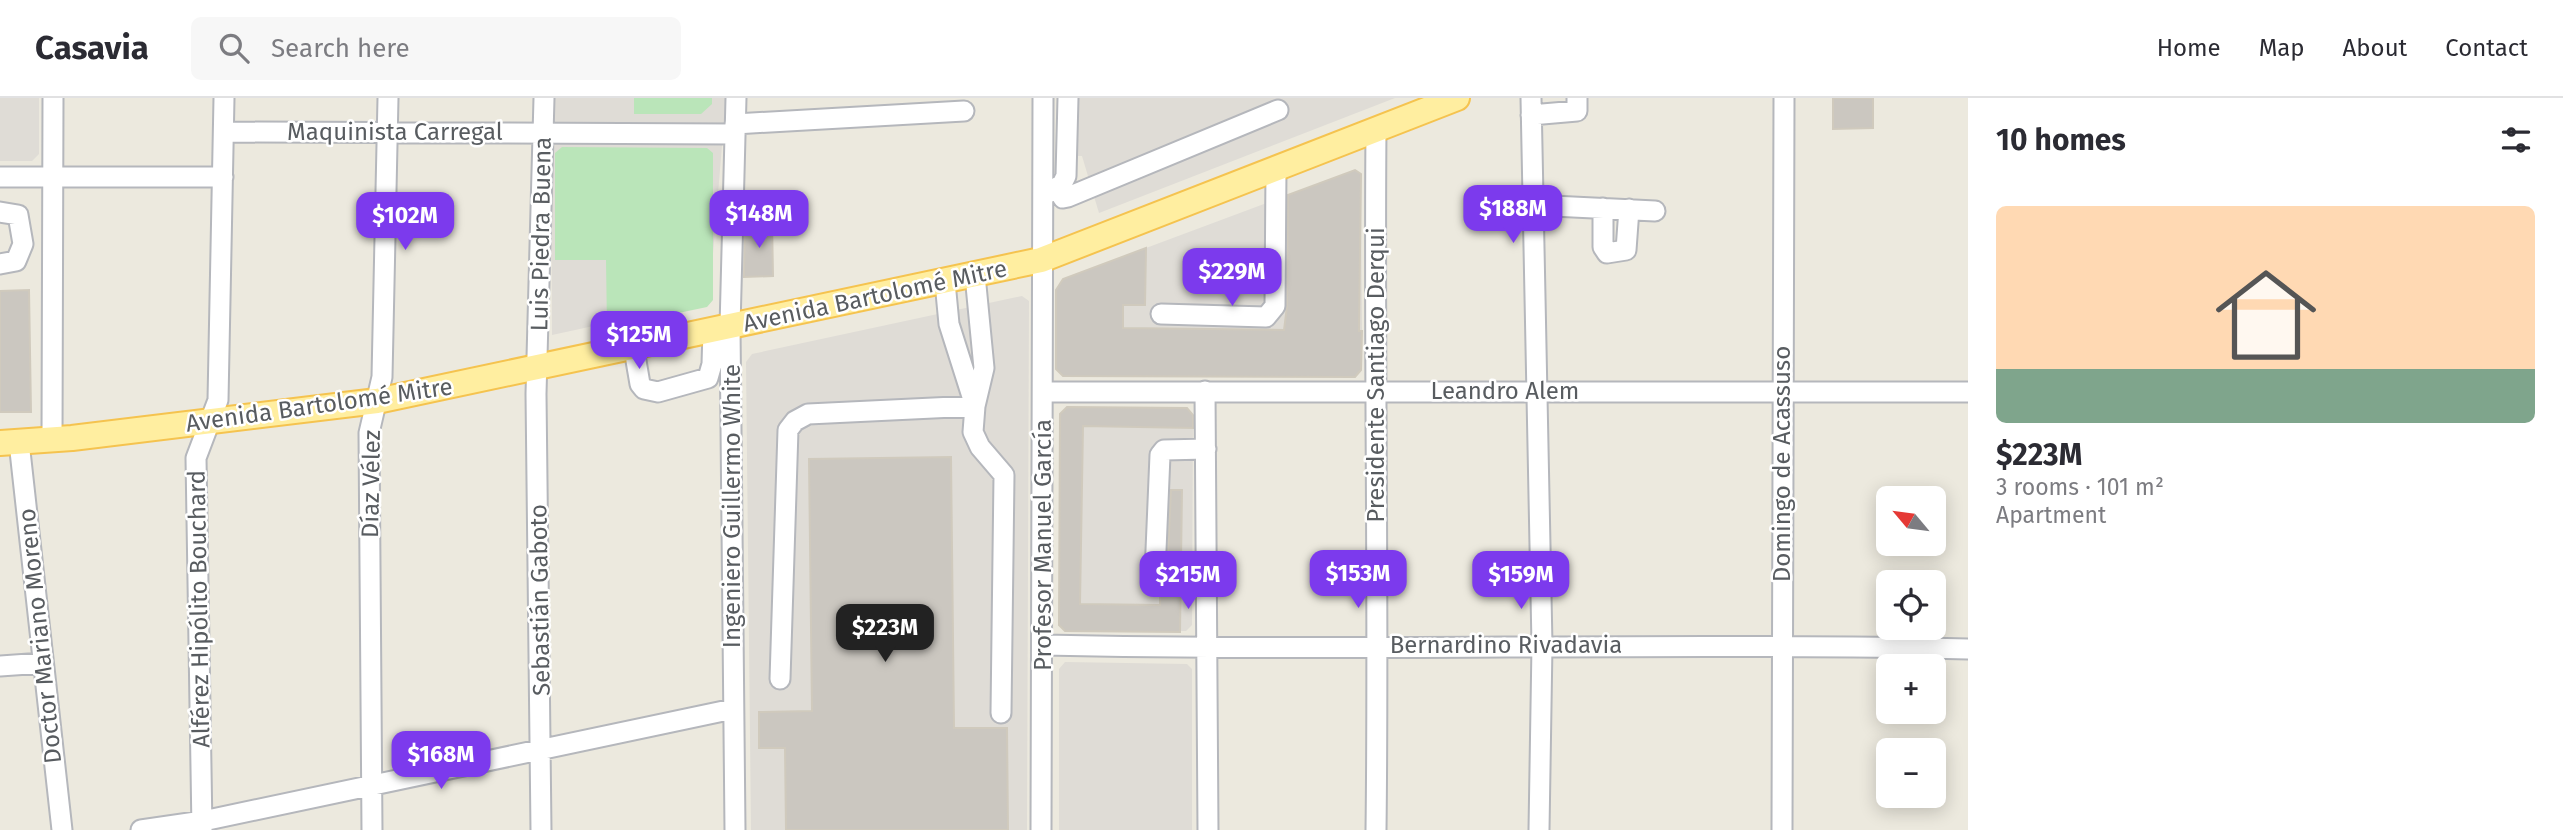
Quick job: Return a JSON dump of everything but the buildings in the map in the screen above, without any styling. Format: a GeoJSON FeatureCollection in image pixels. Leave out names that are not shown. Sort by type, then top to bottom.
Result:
{"type":"FeatureCollection","features":[{"type":"Feature","properties":{"kind":"main road","name":"Avenida Bartolomé Mitre"},"geometry":{"type":"LineString","coordinates":[[10,442],[211,423],[377,401],[634,349],[1041,260],[1457,98]]}},
{"type":"Feature","properties":{"kind":"street"},"geometry":{"type":"LineString","coordinates":[[52,440],[53,98]]}},
{"type":"Feature","properties":{"kind":"street","name":"Alférez Hipólito Bouchard"},"geometry":{"type":"LineString","coordinates":[[203,826],[196,458],[218,400],[224,98]]}},
{"type":"Feature","properties":{"kind":"street","name":"Díaz Vélez"},"geometry":{"type":"LineString","coordinates":[[372,830],[369,433],[382,377],[388,98]]}},
{"type":"Feature","properties":{"kind":"street","name":"Luis Piedra Buena"},"geometry":{"type":"LineString","coordinates":[[537,369],[544,98]]}},
{"type":"Feature","properties":{"kind":"street","name":"Ingeniero Guillermo White"},"geometry":{"type":"LineString","coordinates":[[735,830],[722,329],[736,98]]}},
{"type":"Feature","properties":{"kind":"street","name":"Profesor Manuel García"},"geometry":{"type":"LineString","coordinates":[[1041,830],[1044,645],[1041,260],[1050,192],[1043,98]]}},
{"type":"Feature","properties":{"kind":"street"},"geometry":{"type":"LineString","coordinates":[[1068,98],[1066,176],[1050,192],[1063,198],[1278,110]]}},
{"type":"Feature","properties":{"kind":"street"},"geometry":{"type":"LineString","coordinates":[[1539,830],[1542,645],[1531,106],[1577,111],[1577,98]]}},
{"type":"Feature","properties":{"kind":"street","name":"Domingo de Acassuso"},"geometry":{"type":"LineString","coordinates":[[1782,830],[1784,98]]}},
{"type":"Feature","properties":{"kind":"street","name":"Maquinista Carregal"},"geometry":{"type":"LineString","coordinates":[[224,132],[735,129],[964,111]]}},
{"type":"Feature","properties":{"kind":"street","name":"Presidente Santiago Derqui"},"geometry":{"type":"LineString","coordinates":[[1376,130],[1376,830]]}},
{"type":"Feature","properties":{"kind":"street"},"geometry":{"type":"LineString","coordinates":[[1161,314],[1266,317],[1275,306],[1276,169]]}},
{"type":"Feature","properties":{"kind":"street"},"geometry":{"type":"LineString","coordinates":[[0,177],[223,177]]}},
{"type":"Feature","properties":{"kind":"street"},"geometry":{"type":"LineString","coordinates":[[1532,205],[1655,211]]}},
{"type":"Feature","properties":{"kind":"street"},"geometry":{"type":"LineString","coordinates":[[1603,208],[1603,247],[1607,253],[1626,250],[1629,209]]}},
{"type":"Feature","properties":{"kind":"street"},"geometry":{"type":"LineString","coordinates":[[0,212],[18,215],[23,244],[16,261],[0,264]]}},
{"type":"Feature","properties":{"kind":"street"},"geometry":{"type":"LineString","coordinates":[[23,244],[53,247]]}},
{"type":"Feature","properties":{"kind":"street"},"geometry":{"type":"LineString","coordinates":[[975,275],[984,368],[975,406],[974,432],[980,447],[1004,475],[1001,713]]}},
{"type":"Feature","properties":{"kind":"street"},"geometry":{"type":"LineString","coordinates":[[944,282],[949,324],[975,406]]}},
{"type":"Feature","properties":{"kind":"street"},"geometry":{"type":"LineString","coordinates":[[634,349],[640,384],[649,391],[658,392],[708,378],[722,329]]}},
{"type":"Feature","properties":{"kind":"street","name":"Sebastián Gaboto"},"geometry":{"type":"LineString","coordinates":[[537,369],[543,748],[541,830]]}},
{"type":"Feature","properties":{"kind":"street"},"geometry":{"type":"LineString","coordinates":[[1205,391],[1209,649],[1208,830]]}},
{"type":"Feature","properties":{"kind":"street","name":"Leandro Alem"},"geometry":{"type":"LineString","coordinates":[[1043,392],[1968,391]]}},
{"type":"Feature","properties":{"kind":"street"},"geometry":{"type":"LineString","coordinates":[[780,679],[785,446],[788,430],[795,421],[808,414],[975,406]]}},
{"type":"Feature","properties":{"kind":"street","name":"Doctor Mariano Moreno"},"geometry":{"type":"LineString","coordinates":[[10,442],[43,663],[62,830]]}},
{"type":"Feature","properties":{"kind":"street"},"geometry":{"type":"LineString","coordinates":[[1155,574],[1160,454],[1164,450],[1206,449]]}},
{"type":"Feature","properties":{"kind":"street","name":"Bernardino Rivadavia"},"geometry":{"type":"LineString","coordinates":[[1044,645],[1209,649],[1378,645],[1781,645],[1968,649]]}},
{"type":"Feature","properties":{"kind":"street"},"geometry":{"type":"LineString","coordinates":[[0,666],[43,663]]}},
{"type":"Feature","properties":{"kind":"street"},"geometry":{"type":"LineString","coordinates":[[141,830],[203,826],[372,785],[733,709]]}},
{"type":"Feature","properties":{"kind":"shaded area"},"geometry":{"type":"Polygon","coordinates":[[[0,98],[39,98],[39,154],[32,161],[0,161],[0,98]]]}},
{"type":"Feature","properties":{"kind":"shaded area"},"geometry":{"type":"Polygon","coordinates":[[[551,98],[726,98],[709,301],[552,335],[551,98]]]}},
{"type":"Feature","properties":{"kind":"shaded area"},"geometry":{"type":"Polygon","coordinates":[[[1057,98],[1395,98],[1099,213],[1082,156],[1057,155],[1057,98]]]}},
{"type":"Feature","properties":{"kind":"shaded area"},"geometry":{"type":"Polygon","coordinates":[[[1355,170],[1361,174],[1362,331],[1361,370],[1355,377],[1063,376],[1063,279],[1355,170]]]}},
{"type":"Feature","properties":{"kind":"shaded area"},"geometry":{"type":"Polygon","coordinates":[[[1022,296],[1029,301],[1027,830],[751,830],[746,362],[752,354],[1022,296]]]}},
{"type":"Feature","properties":{"kind":"shaded area"},"geometry":{"type":"Polygon","coordinates":[[[1067,407],[1187,408],[1193,415],[1192,625],[1186,631],[1065,631],[1059,625],[1060,414],[1067,407]]]}},
{"type":"Feature","properties":{"kind":"shaded area"},"geometry":{"type":"Polygon","coordinates":[[[1065,662],[1187,664],[1192,669],[1192,830],[1059,830],[1059,669],[1065,662]]]}},
{"type":"Feature","properties":{"kind":"green space"},"geometry":{"type":"Polygon","coordinates":[[[634,98],[712,98],[712,104],[701,114],[634,114],[634,98]]]}},
{"type":"Feature","properties":{"kind":"green space"},"geometry":{"type":"Polygon","coordinates":[[[562,147],[707,148],[713,153],[713,300],[707,307],[607,328],[606,260],[555,260],[555,153],[562,147]]]}}]}
